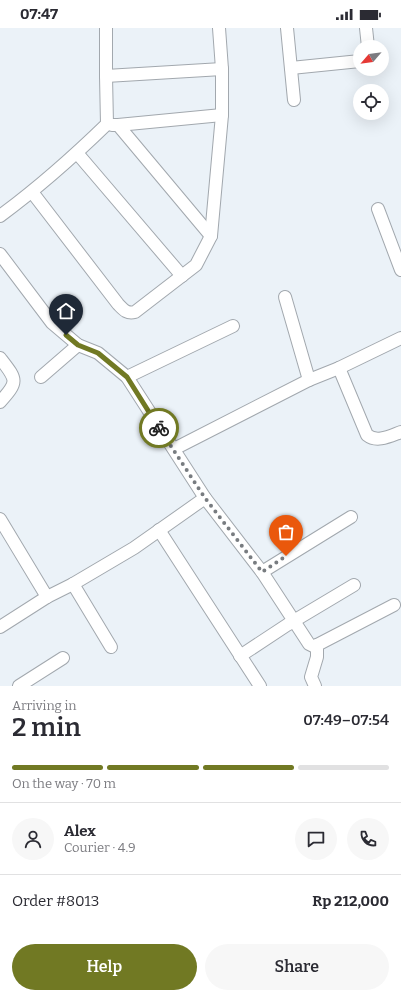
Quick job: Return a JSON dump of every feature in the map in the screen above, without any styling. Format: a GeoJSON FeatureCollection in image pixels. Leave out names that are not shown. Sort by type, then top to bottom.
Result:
{"type":"FeatureCollection","features":[{"type":"Feature","properties":{"kind":"street"},"geometry":{"type":"LineString","coordinates":[[106,28],[106,76],[113,125],[211,236]]}},
{"type":"Feature","properties":{"kind":"street"},"geometry":{"type":"LineString","coordinates":[[32,192],[118,304],[126,312],[135,312],[196,265],[211,236],[222,115],[220,28]]}},
{"type":"Feature","properties":{"kind":"street"},"geometry":{"type":"LineString","coordinates":[[287,28],[294,100]]}},
{"type":"Feature","properties":{"kind":"street"},"geometry":{"type":"LineString","coordinates":[[366,28],[367,40]]}},
{"type":"Feature","properties":{"kind":"street"},"geometry":{"type":"LineString","coordinates":[[291,68],[353,62]]}},
{"type":"Feature","properties":{"kind":"street"},"geometry":{"type":"LineString","coordinates":[[106,76],[222,69]]}},
{"type":"Feature","properties":{"kind":"street"},"geometry":{"type":"LineString","coordinates":[[0,216],[32,192],[77,153],[113,125],[222,115]]}},
{"type":"Feature","properties":{"kind":"street"},"geometry":{"type":"LineString","coordinates":[[77,153],[182,276]]}},
{"type":"Feature","properties":{"kind":"street"},"geometry":{"type":"LineString","coordinates":[[378,209],[401,270]]}},
{"type":"Feature","properties":{"kind":"street"},"geometry":{"type":"LineString","coordinates":[[0,254],[52,323],[78,345],[98,353],[127,377],[205,498],[262,572],[309,644],[317,646],[394,605]]}},
{"type":"Feature","properties":{"kind":"street"},"geometry":{"type":"LineString","coordinates":[[285,297],[309,380]]}},
{"type":"Feature","properties":{"kind":"street"},"geometry":{"type":"LineString","coordinates":[[127,377],[233,326]]}},
{"type":"Feature","properties":{"kind":"street"},"geometry":{"type":"LineString","coordinates":[[174,449],[309,380],[339,368],[401,338]]}},
{"type":"Feature","properties":{"kind":"street"},"geometry":{"type":"LineString","coordinates":[[41,377],[78,345]]}},
{"type":"Feature","properties":{"kind":"street"},"geometry":{"type":"LineString","coordinates":[[0,358],[13,376],[14,383],[12,389],[0,402]]}},
{"type":"Feature","properties":{"kind":"street"},"geometry":{"type":"LineString","coordinates":[[339,368],[367,435],[372,439],[377,440],[401,432]]}},
{"type":"Feature","properties":{"kind":"street"},"geometry":{"type":"LineString","coordinates":[[0,627],[134,548],[205,498]]}},
{"type":"Feature","properties":{"kind":"street"},"geometry":{"type":"LineString","coordinates":[[262,572],[351,517]]}},
{"type":"Feature","properties":{"kind":"street"},"geometry":{"type":"LineString","coordinates":[[0,519],[47,598]]}},
{"type":"Feature","properties":{"kind":"street"},"geometry":{"type":"LineString","coordinates":[[159,530],[260,686]]}},
{"type":"Feature","properties":{"kind":"street"},"geometry":{"type":"LineString","coordinates":[[73,584],[111,647]]}},
{"type":"Feature","properties":{"kind":"street"},"geometry":{"type":"LineString","coordinates":[[240,656],[354,585]]}},
{"type":"Feature","properties":{"kind":"street"},"geometry":{"type":"LineString","coordinates":[[315,686],[311,677],[316,662],[317,646]]}},
{"type":"Feature","properties":{"kind":"street"},"geometry":{"type":"LineString","coordinates":[[19,686],[63,658]]}},
{"type":"Feature","properties":{"kind":"way so far"},"geometry":{"type":"LineString","coordinates":[[159,428],[205,498],[262,572],[286,556]]}},
{"type":"Feature","properties":{"kind":"route"},"geometry":{"type":"LineString","coordinates":[[66,335],[78,345],[98,353],[127,377],[159,428]]}}]}
